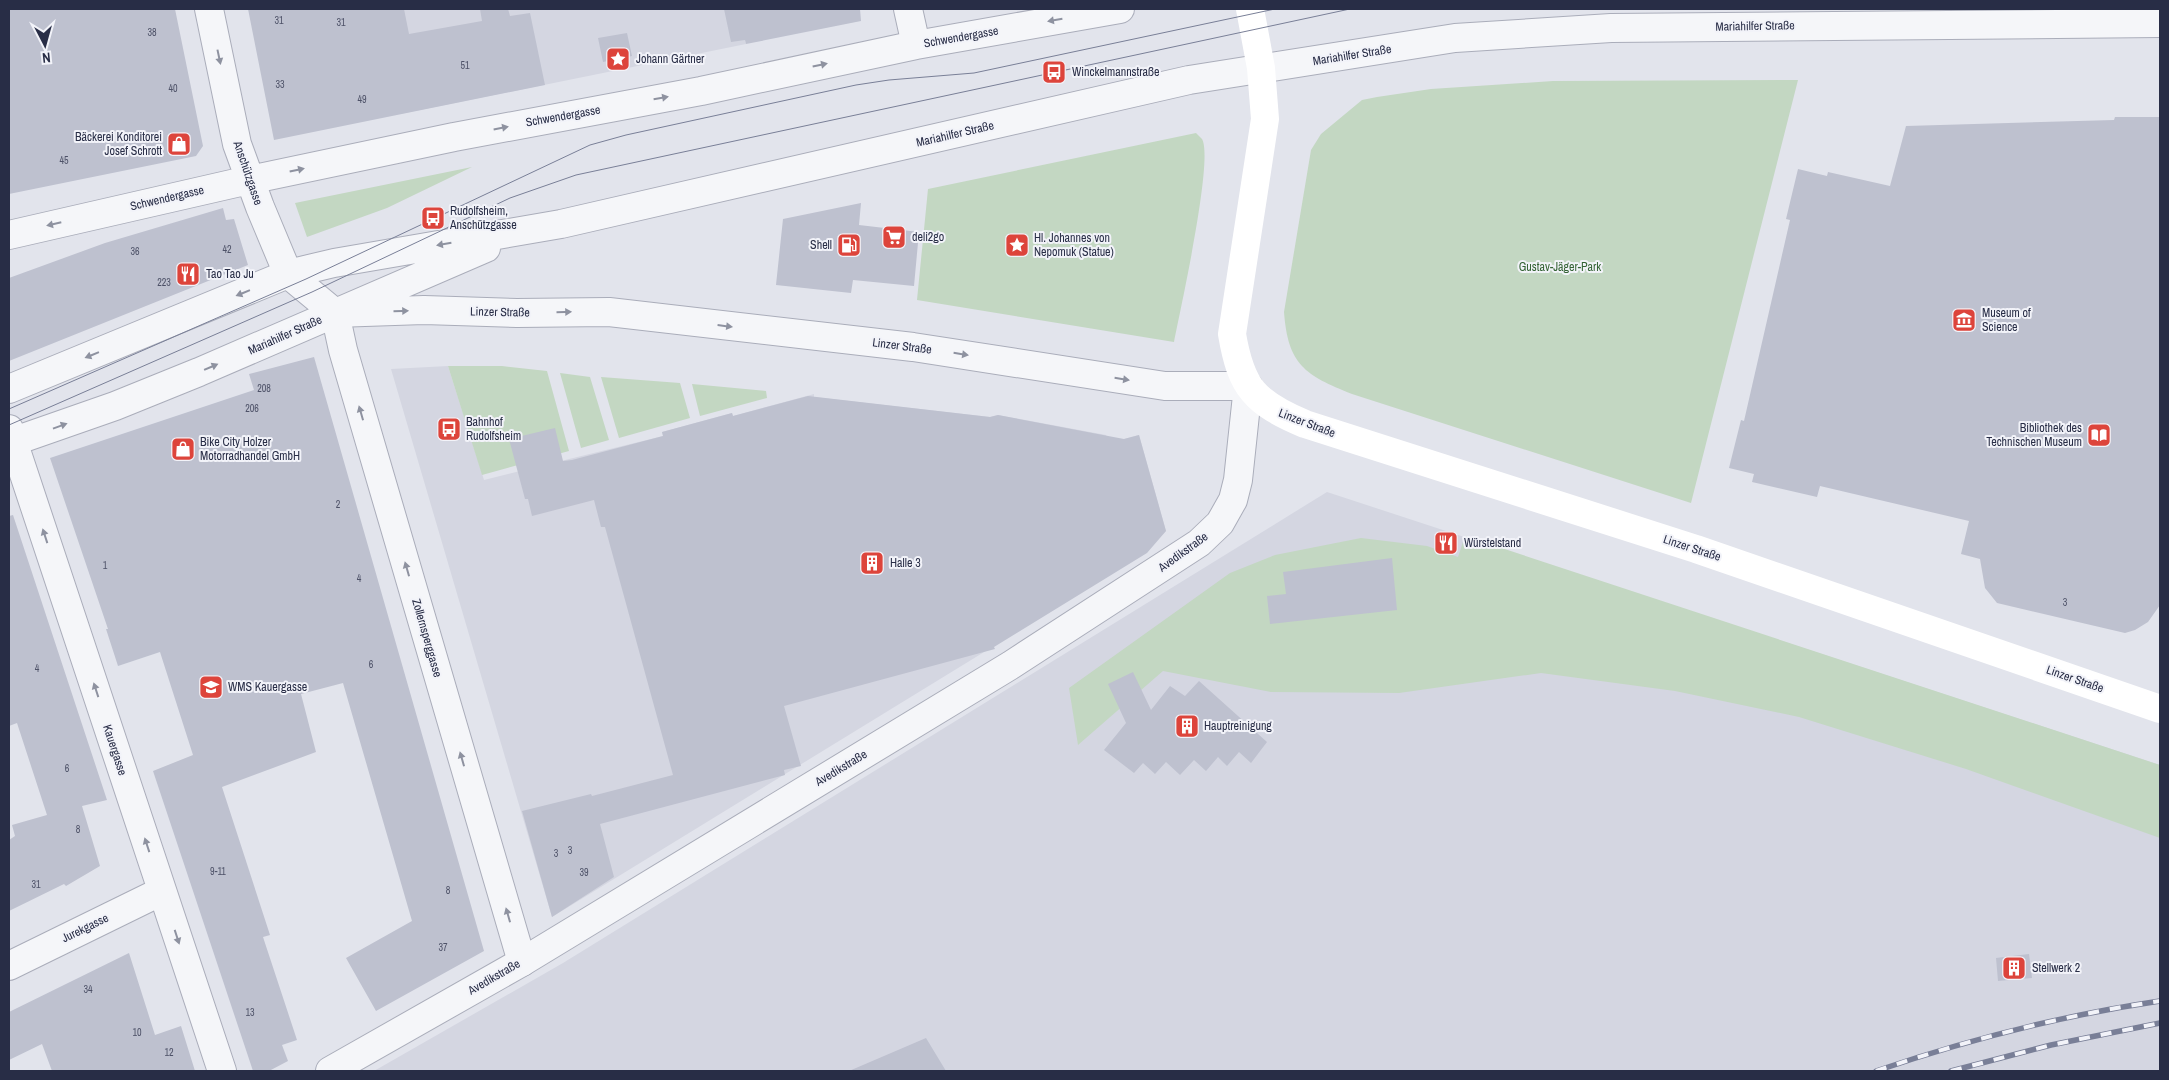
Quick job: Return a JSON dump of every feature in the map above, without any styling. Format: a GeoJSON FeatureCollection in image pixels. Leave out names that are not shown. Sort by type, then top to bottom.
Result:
{"type":"FeatureCollection","features":[{"type":"Feature","properties":{"kind":"main road"},"geometry":{"type":"LineString","coordinates":[[1248,386],[1240,367],[1232,334],[1264,119],[1261,68],[1250,9]]}},
{"type":"Feature","properties":{"kind":"main road","name":"Linzer Straße"},"geometry":{"type":"LineString","coordinates":[[1248,386],[1266,404],[1305,424],[1696,549],[2160,709]]}},
{"type":"Feature","properties":{"kind":"street","name":"Anschützgasse"},"geometry":{"type":"LineString","coordinates":[[209,9],[237,144],[249,180],[288,274],[335,313]]}},
{"type":"Feature","properties":{"kind":"street"},"geometry":{"type":"LineString","coordinates":[[908,9],[916,45]]}},
{"type":"Feature","properties":{"kind":"street","name":"Schwendergasse"},"geometry":{"type":"LineString","coordinates":[[9,235],[249,180],[533,121],[701,91],[916,45],[1120,9]]}},
{"type":"Feature","properties":{"kind":"street","name":"Mariahilfer Straße"},"geometry":{"type":"LineString","coordinates":[[9,389],[288,274],[334,263],[561,224],[1189,80],[1455,38],[1611,28],[2160,23]]}},
{"type":"Feature","properties":{"kind":"street","name":"Mariahilfer Straße"},"geometry":{"type":"LineString","coordinates":[[10,438],[124,403],[287,336],[335,313],[490,247],[561,224]]}},
{"type":"Feature","properties":{"kind":"street","name":"Linzer Straße"},"geometry":{"type":"LineString","coordinates":[[335,313],[424,310],[517,313],[608,312],[913,347],[1165,386],[1248,386]]}},
{"type":"Feature","properties":{"kind":"street","name":"Zollernsperggasse"},"geometry":{"type":"LineString","coordinates":[[335,313],[345,360],[522,962]]}},
{"type":"Feature","properties":{"kind":"street","name":"Avedikstraße"},"geometry":{"type":"LineString","coordinates":[[330,1071],[522,962],[1011,665],[1199,543],[1220,523],[1233,500],[1238,480],[1248,386]]}},
{"type":"Feature","properties":{"kind":"street","name":"Kauergasse"},"geometry":{"type":"LineString","coordinates":[[10,438],[222,1071]]}},
{"type":"Feature","properties":{"kind":"street","name":"Jurekgasse"},"geometry":{"type":"LineString","coordinates":[[9,966],[162,891]]}},
{"type":"Feature","properties":{"kind":"shaded area"},"geometry":{"type":"Polygon","coordinates":[[[377,9],[739,9],[746,44],[400,114],[377,9]]]}},
{"type":"Feature","properties":{"kind":"shaded area"},"geometry":{"type":"Polygon","coordinates":[[[448,366],[484,480],[663,436],[662,432],[732,413],[733,416],[814,394],[814,397],[990,417],[998,415],[1106,435],[1109,443],[1139,435],[1166,531],[1139,557],[552,917],[391,369],[448,366]]]}},
{"type":"Feature","properties":{"kind":"shaded area"},"geometry":{"type":"Polygon","coordinates":[[[1327,492],[2160,765],[2160,1071],[374,1071],[563,963],[1327,492]]]}},
{"type":"Feature","properties":{"kind":"green space","name":"Gustav-Jäger-Park"},"geometry":{"type":"Polygon","coordinates":[[[1798,80],[1691,503],[1352,394],[1311,374],[1295,356],[1286,330],[1284,312],[1311,150],[1321,134],[1362,100],[1431,89],[1553,81],[1798,80]]]}},
{"type":"Feature","properties":{"kind":"green space"},"geometry":{"type":"Polygon","coordinates":[[[1196,133],[1202,139],[1204,175],[1195,236],[1174,342],[917,300],[928,189],[1196,133]]]}},
{"type":"Feature","properties":{"kind":"green space"},"geometry":{"type":"Polygon","coordinates":[[[472,167],[387,208],[307,237],[295,203],[472,167]]]}},
{"type":"Feature","properties":{"kind":"green space"},"geometry":{"type":"Polygon","coordinates":[[[448,366],[502,366],[547,371],[569,451],[482,475],[448,366]]]}},
{"type":"Feature","properties":{"kind":"green space"},"geometry":{"type":"Polygon","coordinates":[[[560,373],[590,377],[609,440],[581,448],[560,373]]]}},
{"type":"Feature","properties":{"kind":"green space"},"geometry":{"type":"Polygon","coordinates":[[[601,377],[680,383],[690,418],[619,438],[601,377]]]}},
{"type":"Feature","properties":{"kind":"green space"},"geometry":{"type":"Polygon","coordinates":[[[692,384],[766,391],[767,398],[700,416],[692,384]]]}},
{"type":"Feature","properties":{"kind":"green space"},"geometry":{"type":"Polygon","coordinates":[[[1465,536],[2160,765],[2160,838],[1966,769],[1799,717],[1675,691],[1541,673],[1399,693],[1271,692],[1163,671],[1078,745],[1069,688],[1230,573],[1275,555],[1361,538],[1427,546],[1458,557],[1465,536]]]}},
{"type":"Feature","properties":{"kind":"building"},"geometry":{"type":"Polygon","coordinates":[[[9,9],[175,9],[203,146],[196,156],[9,194],[9,9]]]}},
{"type":"Feature","properties":{"kind":"building"},"geometry":{"type":"Polygon","coordinates":[[[248,9],[404,9],[409,34],[482,21],[480,9],[508,9],[510,16],[530,13],[545,85],[274,140],[248,9]]]}},
{"type":"Feature","properties":{"kind":"building"},"geometry":{"type":"Polygon","coordinates":[[[724,9],[860,9],[861,21],[746,44],[745,40],[731,42],[724,9]]]}},
{"type":"Feature","properties":{"kind":"building"},"geometry":{"type":"Polygon","coordinates":[[[627,33],[632,56],[603,62],[598,38],[627,33]]]}},
{"type":"Feature","properties":{"kind":"building","name":"Museum of Science"},"geometry":{"type":"Polygon","coordinates":[[[2115,117],[2160,117],[2160,605],[2148,622],[2135,630],[2125,633],[1997,603],[1985,588],[1980,559],[1961,554],[1969,521],[1820,486],[1817,497],[1752,482],[1754,474],[1729,468],[1741,420],[1744,421],[1790,220],[1786,219],[1798,169],[1827,176],[1828,172],[1890,186],[1906,126],[2114,120],[2115,117]]]}},
{"type":"Feature","properties":{"kind":"building","name":"Shell"},"geometry":{"type":"Polygon","coordinates":[[[861,203],[859,225],[919,232],[914,286],[853,280],[851,293],[776,285],[783,219],[861,203]]]}},
{"type":"Feature","properties":{"kind":"building"},"geometry":{"type":"Polygon","coordinates":[[[223,208],[226,220],[234,219],[248,265],[9,361],[9,278],[105,243],[223,208]]]}},
{"type":"Feature","properties":{"kind":"building"},"geometry":{"type":"Polygon","coordinates":[[[314,357],[484,951],[376,1011],[346,958],[412,921],[343,683],[301,694],[316,752],[222,787],[270,935],[263,937],[297,1040],[282,1045],[288,1061],[269,1071],[253,1071],[153,771],[193,755],[160,652],[118,666],[106,629],[108,629],[50,458],[254,390],[249,374],[314,357]]]}},
{"type":"Feature","properties":{"kind":"building","name":"Halle 3"},"geometry":{"type":"Polygon","coordinates":[[[808,396],[990,417],[998,415],[1124,439],[1139,435],[1166,531],[1147,553],[994,647],[995,649],[784,706],[801,766],[784,770],[785,775],[600,824],[614,877],[552,917],[522,811],[591,794],[592,796],[673,775],[605,527],[601,527],[594,500],[532,516],[528,499],[525,499],[509,439],[555,428],[563,461],[572,460],[663,436],[662,432],[732,413],[733,416],[808,396]]]}},
{"type":"Feature","properties":{"kind":"building"},"geometry":{"type":"Polygon","coordinates":[[[13,515],[107,800],[82,806],[100,866],[66,886],[64,884],[9,911],[9,840],[15,836],[12,825],[47,815],[17,723],[9,726],[9,516],[13,515]]]}},
{"type":"Feature","properties":{"kind":"building"},"geometry":{"type":"Polygon","coordinates":[[[1392,558],[1397,610],[1270,624],[1267,596],[1286,594],[1283,572],[1392,558]]]}},
{"type":"Feature","properties":{"kind":"building","name":"Hauptreinigung"},"geometry":{"type":"Polygon","coordinates":[[[1133,672],[1151,710],[1170,686],[1185,696],[1199,681],[1267,742],[1251,763],[1239,752],[1227,766],[1218,757],[1206,771],[1194,760],[1180,775],[1166,762],[1155,774],[1143,763],[1134,773],[1104,750],[1126,723],[1108,684],[1133,672]]]}},
{"type":"Feature","properties":{"kind":"building"},"geometry":{"type":"Polygon","coordinates":[[[129,953],[155,1035],[181,1026],[195,1071],[52,1071],[42,1044],[9,1060],[9,1012],[129,953]]]}},
{"type":"Feature","properties":{"kind":"building","name":"Stellwerk 2"},"geometry":{"type":"Polygon","coordinates":[[[2029,954],[2032,978],[1998,981],[1996,958],[2029,954]]]}},
{"type":"Feature","properties":{"kind":"building"},"geometry":{"type":"Polygon","coordinates":[[[926,1038],[946,1071],[849,1071],[926,1038]]]}},
{"type":"Feature","properties":{"kind":"tram line"},"geometry":{"type":"LineString","coordinates":[[9,409],[306,279],[590,145],[626,135],[856,85],[889,80],[974,73],[1275,9]]}},
{"type":"Feature","properties":{"kind":"tram line"},"geometry":{"type":"LineString","coordinates":[[9,425],[312,292],[510,198],[576,175],[1350,9]]}},
{"type":"Feature","properties":{"kind":"railway"},"geometry":{"type":"LineString","coordinates":[[1876,1071],[1945,1049],[2052,1021],[2160,1001]]}},
{"type":"Feature","properties":{"kind":"railway"},"geometry":{"type":"LineString","coordinates":[[1951,1071],[2051,1045],[2160,1023]]}},
{"type":"Feature","properties":{"kind":"place","name":"Johann Gärtner"},"geometry":{"type":"Point","coordinates":[618,59]}},
{"type":"Feature","properties":{"kind":"place","name":"Winckelmannstraße"},"geometry":{"type":"Point","coordinates":[1054,72]}},
{"type":"Feature","properties":{"kind":"place","name":"Bäckerei Konditorei Josef Schrott"},"geometry":{"type":"Point","coordinates":[179,144]}},
{"type":"Feature","properties":{"kind":"place","name":"Rudolfsheim, Anschützgasse"},"geometry":{"type":"Point","coordinates":[433,218]}},
{"type":"Feature","properties":{"kind":"place","name":"deli2go"},"geometry":{"type":"Point","coordinates":[894,237]}},
{"type":"Feature","properties":{"kind":"place","name":"Shell"},"geometry":{"type":"Point","coordinates":[849,245]}},
{"type":"Feature","properties":{"kind":"place","name":"Hl. Johannes von Nepomuk (Statue)"},"geometry":{"type":"Point","coordinates":[1017,245]}},
{"type":"Feature","properties":{"kind":"place","name":"Tao Tao Ju"},"geometry":{"type":"Point","coordinates":[188,274]}},
{"type":"Feature","properties":{"kind":"place","name":"Museum of Science"},"geometry":{"type":"Point","coordinates":[1964,320]}},
{"type":"Feature","properties":{"kind":"place","name":"Bahnhof Rudolfsheim"},"geometry":{"type":"Point","coordinates":[449,429]}},
{"type":"Feature","properties":{"kind":"place","name":"Bibliothek des Technischen Museum"},"geometry":{"type":"Point","coordinates":[2099,435]}},
{"type":"Feature","properties":{"kind":"place","name":"Bike City Holzer Motorradhandel GmbH"},"geometry":{"type":"Point","coordinates":[183,449]}},
{"type":"Feature","properties":{"kind":"place","name":"Würstelstand"},"geometry":{"type":"Point","coordinates":[1446,543]}},
{"type":"Feature","properties":{"kind":"place","name":"Halle 3"},"geometry":{"type":"Point","coordinates":[872,563]}},
{"type":"Feature","properties":{"kind":"place","name":"WMS Kauergasse"},"geometry":{"type":"Point","coordinates":[211,687]}},
{"type":"Feature","properties":{"kind":"place","name":"Hauptreinigung"},"geometry":{"type":"Point","coordinates":[1187,726]}},
{"type":"Feature","properties":{"kind":"place","name":"Stellwerk 2"},"geometry":{"type":"Point","coordinates":[2014,968]}}]}
